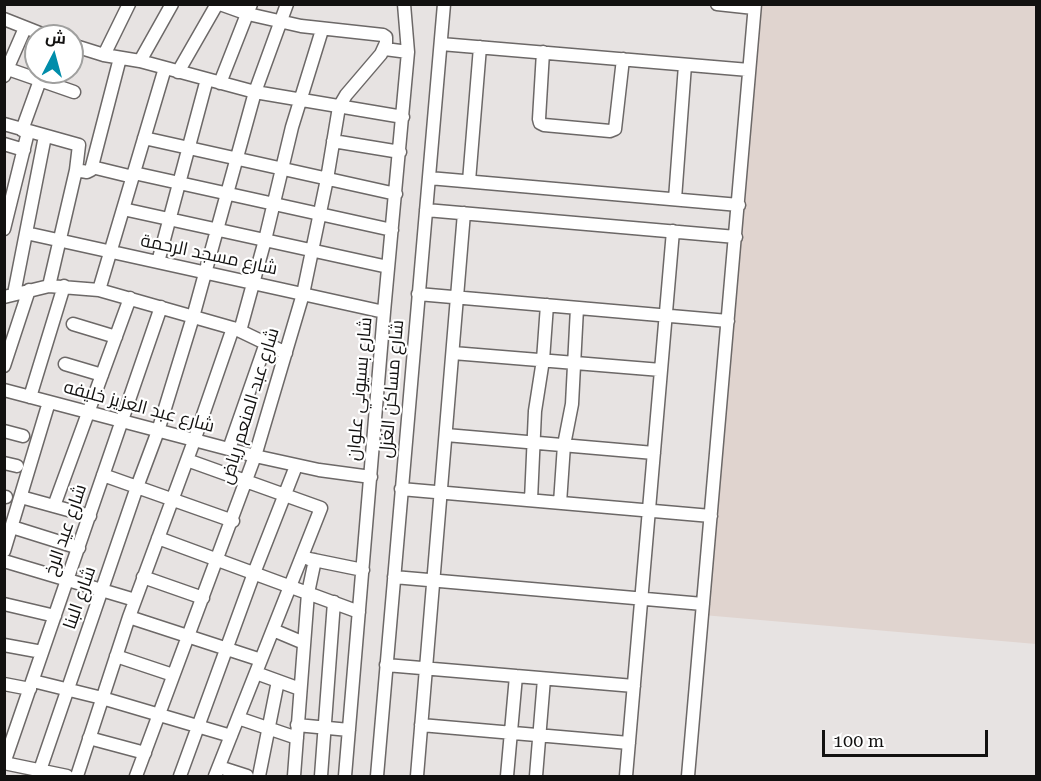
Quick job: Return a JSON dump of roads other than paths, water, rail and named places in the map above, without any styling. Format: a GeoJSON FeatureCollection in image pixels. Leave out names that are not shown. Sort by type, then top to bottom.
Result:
{"type":"FeatureCollection","features":[{"type":"Feature","properties":{"kind":"street"},"geometry":{"type":"LineString","coordinates":[[104,55],[129,4]]}},
{"type":"Feature","properties":{"kind":"street"},"geometry":{"type":"LineString","coordinates":[[140,62],[172,4]]}},
{"type":"Feature","properties":{"kind":"street"},"geometry":{"type":"LineString","coordinates":[[178,72],[219,4],[250,9],[282,23],[322,30],[383,35],[386,37],[385,49],[408,52]]}},
{"type":"Feature","properties":{"kind":"street","name":"شارع البنا"},"geometry":{"type":"LineString","coordinates":[[39,773],[158,431],[193,317],[255,92],[287,4]]}},
{"type":"Feature","properties":{"kind":"street","name":"شارع بسيوني علوان"},"geometry":{"type":"LineString","coordinates":[[345,777],[408,52],[404,4]]}},
{"type":"Feature","properties":{"kind":"street","name":"شارع مساكن الغزل"},"geometry":{"type":"LineString","coordinates":[[377,777],[444,4]]}},
{"type":"Feature","properties":{"kind":"street"},"geometry":{"type":"LineString","coordinates":[[688,777],[755,6],[717,4]]}},
{"type":"Feature","properties":{"kind":"street"},"geometry":{"type":"LineString","coordinates":[[220,83],[250,9]]}},
{"type":"Feature","properties":{"kind":"street"},"geometry":{"type":"LineString","coordinates":[[4,19],[24,27]]}},
{"type":"Feature","properties":{"kind":"street"},"geometry":{"type":"LineString","coordinates":[[24,29],[6,72],[24,74]]}},
{"type":"Feature","properties":{"kind":"street"},"geometry":{"type":"LineString","coordinates":[[77,777],[143,577],[254,284],[299,101],[322,30]]}},
{"type":"Feature","properties":{"kind":"street"},"geometry":{"type":"LineString","coordinates":[[441,44],[750,70]]}},
{"type":"Feature","properties":{"kind":"street"},"geometry":{"type":"LineString","coordinates":[[469,181],[480,47]]}},
{"type":"Feature","properties":{"kind":"street"},"geometry":{"type":"LineString","coordinates":[[84,49],[255,92],[403,117]]}},
{"type":"Feature","properties":{"kind":"street","name":"شارع عبد المنعم رياض"},"geometry":{"type":"LineString","coordinates":[[136,777],[255,456],[303,294],[327,179],[339,107],[346,95],[385,49]]}},
{"type":"Feature","properties":{"kind":"street"},"geometry":{"type":"LineString","coordinates":[[543,52],[539,119],[544,125],[615,129],[623,60]]}},
{"type":"Feature","properties":{"kind":"street"},"geometry":{"type":"LineString","coordinates":[[76,170],[89,172],[92,167],[120,58]]}},
{"type":"Feature","properties":{"kind":"street"},"geometry":{"type":"LineString","coordinates":[[675,200],[685,65]]}},
{"type":"Feature","properties":{"kind":"street"},"geometry":{"type":"LineString","coordinates":[[99,290],[165,68]]}},
{"type":"Feature","properties":{"kind":"street"},"geometry":{"type":"LineString","coordinates":[[158,262],[207,79]]}},
{"type":"Feature","properties":{"kind":"street"},"geometry":{"type":"LineString","coordinates":[[4,229],[39,84]]}},
{"type":"Feature","properties":{"kind":"street"},"geometry":{"type":"LineString","coordinates":[[58,84],[74,92]]}},
{"type":"Feature","properties":{"kind":"street"},"geometry":{"type":"LineString","coordinates":[[4,124],[79,145],[76,170],[49,286]]}},
{"type":"Feature","properties":{"kind":"street"},"geometry":{"type":"LineString","coordinates":[[9,296],[26,233],[45,136]]}},
{"type":"Feature","properties":{"kind":"street"},"geometry":{"type":"LineString","coordinates":[[144,138],[396,194]]}},
{"type":"Feature","properties":{"kind":"street"},"geometry":{"type":"LineString","coordinates":[[333,141],[400,153]]}},
{"type":"Feature","properties":{"kind":"street"},"geometry":{"type":"LineString","coordinates":[[4,144],[24,150]]}},
{"type":"Feature","properties":{"kind":"street"},"geometry":{"type":"LineString","coordinates":[[92,167],[179,183],[392,230]]}},
{"type":"Feature","properties":{"kind":"street"},"geometry":{"type":"LineString","coordinates":[[429,177],[739,205]]}},
{"type":"Feature","properties":{"kind":"street"},"geometry":{"type":"LineString","coordinates":[[123,209],[388,267]]}},
{"type":"Feature","properties":{"kind":"street"},"geometry":{"type":"LineString","coordinates":[[426,210],[736,237]]}},
{"type":"Feature","properties":{"kind":"street"},"geometry":{"type":"LineString","coordinates":[[417,777],[464,213]]}},
{"type":"Feature","properties":{"kind":"street"},"geometry":{"type":"LineString","coordinates":[[626,777],[673,231]]}},
{"type":"Feature","properties":{"kind":"street","name":"شارع مسجد الرحمة"},"geometry":{"type":"LineString","coordinates":[[26,233],[384,312]]}},
{"type":"Feature","properties":{"kind":"street"},"geometry":{"type":"LineString","coordinates":[[9,296],[49,286],[99,290],[237,330],[286,353]]}},
{"type":"Feature","properties":{"kind":"street"},"geometry":{"type":"LineString","coordinates":[[30,397],[64,286]]}},
{"type":"Feature","properties":{"kind":"street"},"geometry":{"type":"LineString","coordinates":[[4,366],[10,331],[29,290]]}},
{"type":"Feature","properties":{"kind":"street"},"geometry":{"type":"LineString","coordinates":[[418,294],[728,321]]}},
{"type":"Feature","properties":{"kind":"street"},"geometry":{"type":"LineString","coordinates":[[54,506],[130,298]]}},
{"type":"Feature","properties":{"kind":"street"},"geometry":{"type":"LineString","coordinates":[[531,501],[535,411],[543,360],[547,305]]}},
{"type":"Feature","properties":{"kind":"street","name":"شارع عيد الرخ"},"geometry":{"type":"LineString","coordinates":[[5,763],[11,725],[31,685],[161,307]]}},
{"type":"Feature","properties":{"kind":"street"},"geometry":{"type":"LineString","coordinates":[[560,503],[564,445],[572,404],[577,308]]}},
{"type":"Feature","properties":{"kind":"street"},"geometry":{"type":"LineString","coordinates":[[73,324],[116,337]]}},
{"type":"Feature","properties":{"kind":"street"},"geometry":{"type":"LineString","coordinates":[[230,450],[266,343]]}},
{"type":"Feature","properties":{"kind":"street"},"geometry":{"type":"LineString","coordinates":[[453,354],[661,370]]}},
{"type":"Feature","properties":{"kind":"street"},"geometry":{"type":"LineString","coordinates":[[65,364],[102,375]]}},
{"type":"Feature","properties":{"kind":"street","name":"شارع عبد العزيز خليفه"},"geometry":{"type":"LineString","coordinates":[[4,390],[296,466],[371,477]]}},
{"type":"Feature","properties":{"kind":"street"},"geometry":{"type":"LineString","coordinates":[[4,551],[49,402]]}},
{"type":"Feature","properties":{"kind":"street"},"geometry":{"type":"LineString","coordinates":[[4,431],[23,436]]}},
{"type":"Feature","properties":{"kind":"street"},"geometry":{"type":"LineString","coordinates":[[446,435],[654,453]]}},
{"type":"Feature","properties":{"kind":"street"},"geometry":{"type":"LineString","coordinates":[[187,460],[320,507],[217,772],[248,777]]}},
{"type":"Feature","properties":{"kind":"street"},"geometry":{"type":"LineString","coordinates":[[180,777],[226,647],[296,466]]}},
{"type":"Feature","properties":{"kind":"street"},"geometry":{"type":"LineString","coordinates":[[103,475],[232,521]]}},
{"type":"Feature","properties":{"kind":"street"},"geometry":{"type":"LineString","coordinates":[[401,489],[711,516]]}},
{"type":"Feature","properties":{"kind":"street"},"geometry":{"type":"LineString","coordinates":[[21,497],[90,516]]}},
{"type":"Feature","properties":{"kind":"street"},"geometry":{"type":"LineString","coordinates":[[12,528],[79,548]]}},
{"type":"Feature","properties":{"kind":"street"},"geometry":{"type":"LineString","coordinates":[[158,538],[359,612]]}},
{"type":"Feature","properties":{"kind":"street"},"geometry":{"type":"LineString","coordinates":[[301,557],[363,570]]}},
{"type":"Feature","properties":{"kind":"street"},"geometry":{"type":"LineString","coordinates":[[294,777],[308,593],[315,560]]}},
{"type":"Feature","properties":{"kind":"street"},"geometry":{"type":"LineString","coordinates":[[4,561],[135,600]]}},
{"type":"Feature","properties":{"kind":"street"},"geometry":{"type":"LineString","coordinates":[[143,577],[203,598]]}},
{"type":"Feature","properties":{"kind":"street"},"geometry":{"type":"LineString","coordinates":[[394,577],[703,604]]}},
{"type":"Feature","properties":{"kind":"street"},"geometry":{"type":"LineString","coordinates":[[321,777],[334,602]]}},
{"type":"Feature","properties":{"kind":"street"},"geometry":{"type":"LineString","coordinates":[[4,604],[55,616]]}},
{"type":"Feature","properties":{"kind":"street"},"geometry":{"type":"LineString","coordinates":[[129,617],[261,660]]}},
{"type":"Feature","properties":{"kind":"street"},"geometry":{"type":"LineString","coordinates":[[273,630],[304,643]]}},
{"type":"Feature","properties":{"kind":"street"},"geometry":{"type":"LineString","coordinates":[[4,645],[42,652]]}},
{"type":"Feature","properties":{"kind":"street"},"geometry":{"type":"LineString","coordinates":[[116,656],[172,675]]}},
{"type":"Feature","properties":{"kind":"street"},"geometry":{"type":"LineString","coordinates":[[386,665],[634,686]]}},
{"type":"Feature","properties":{"kind":"street"},"geometry":{"type":"LineString","coordinates":[[256,673],[300,689]]}},
{"type":"Feature","properties":{"kind":"street"},"geometry":{"type":"LineString","coordinates":[[507,777],[516,676]]}},
{"type":"Feature","properties":{"kind":"street"},"geometry":{"type":"LineString","coordinates":[[536,777],[544,679]]}},
{"type":"Feature","properties":{"kind":"street"},"geometry":{"type":"LineString","coordinates":[[259,777],[278,681]]}},
{"type":"Feature","properties":{"kind":"street"},"geometry":{"type":"LineString","coordinates":[[4,684],[68,690],[231,736]]}},
{"type":"Feature","properties":{"kind":"street"},"geometry":{"type":"LineString","coordinates":[[238,718],[270,729],[297,732],[325,728],[349,730]]}},
{"type":"Feature","properties":{"kind":"street"},"geometry":{"type":"LineString","coordinates":[[421,725],[629,743]]}},
{"type":"Feature","properties":{"kind":"street"},"geometry":{"type":"LineString","coordinates":[[89,738],[145,753]]}},
{"type":"Feature","properties":{"kind":"street"},"geometry":{"type":"LineString","coordinates":[[5,763],[39,773],[67,777]]}}]}
